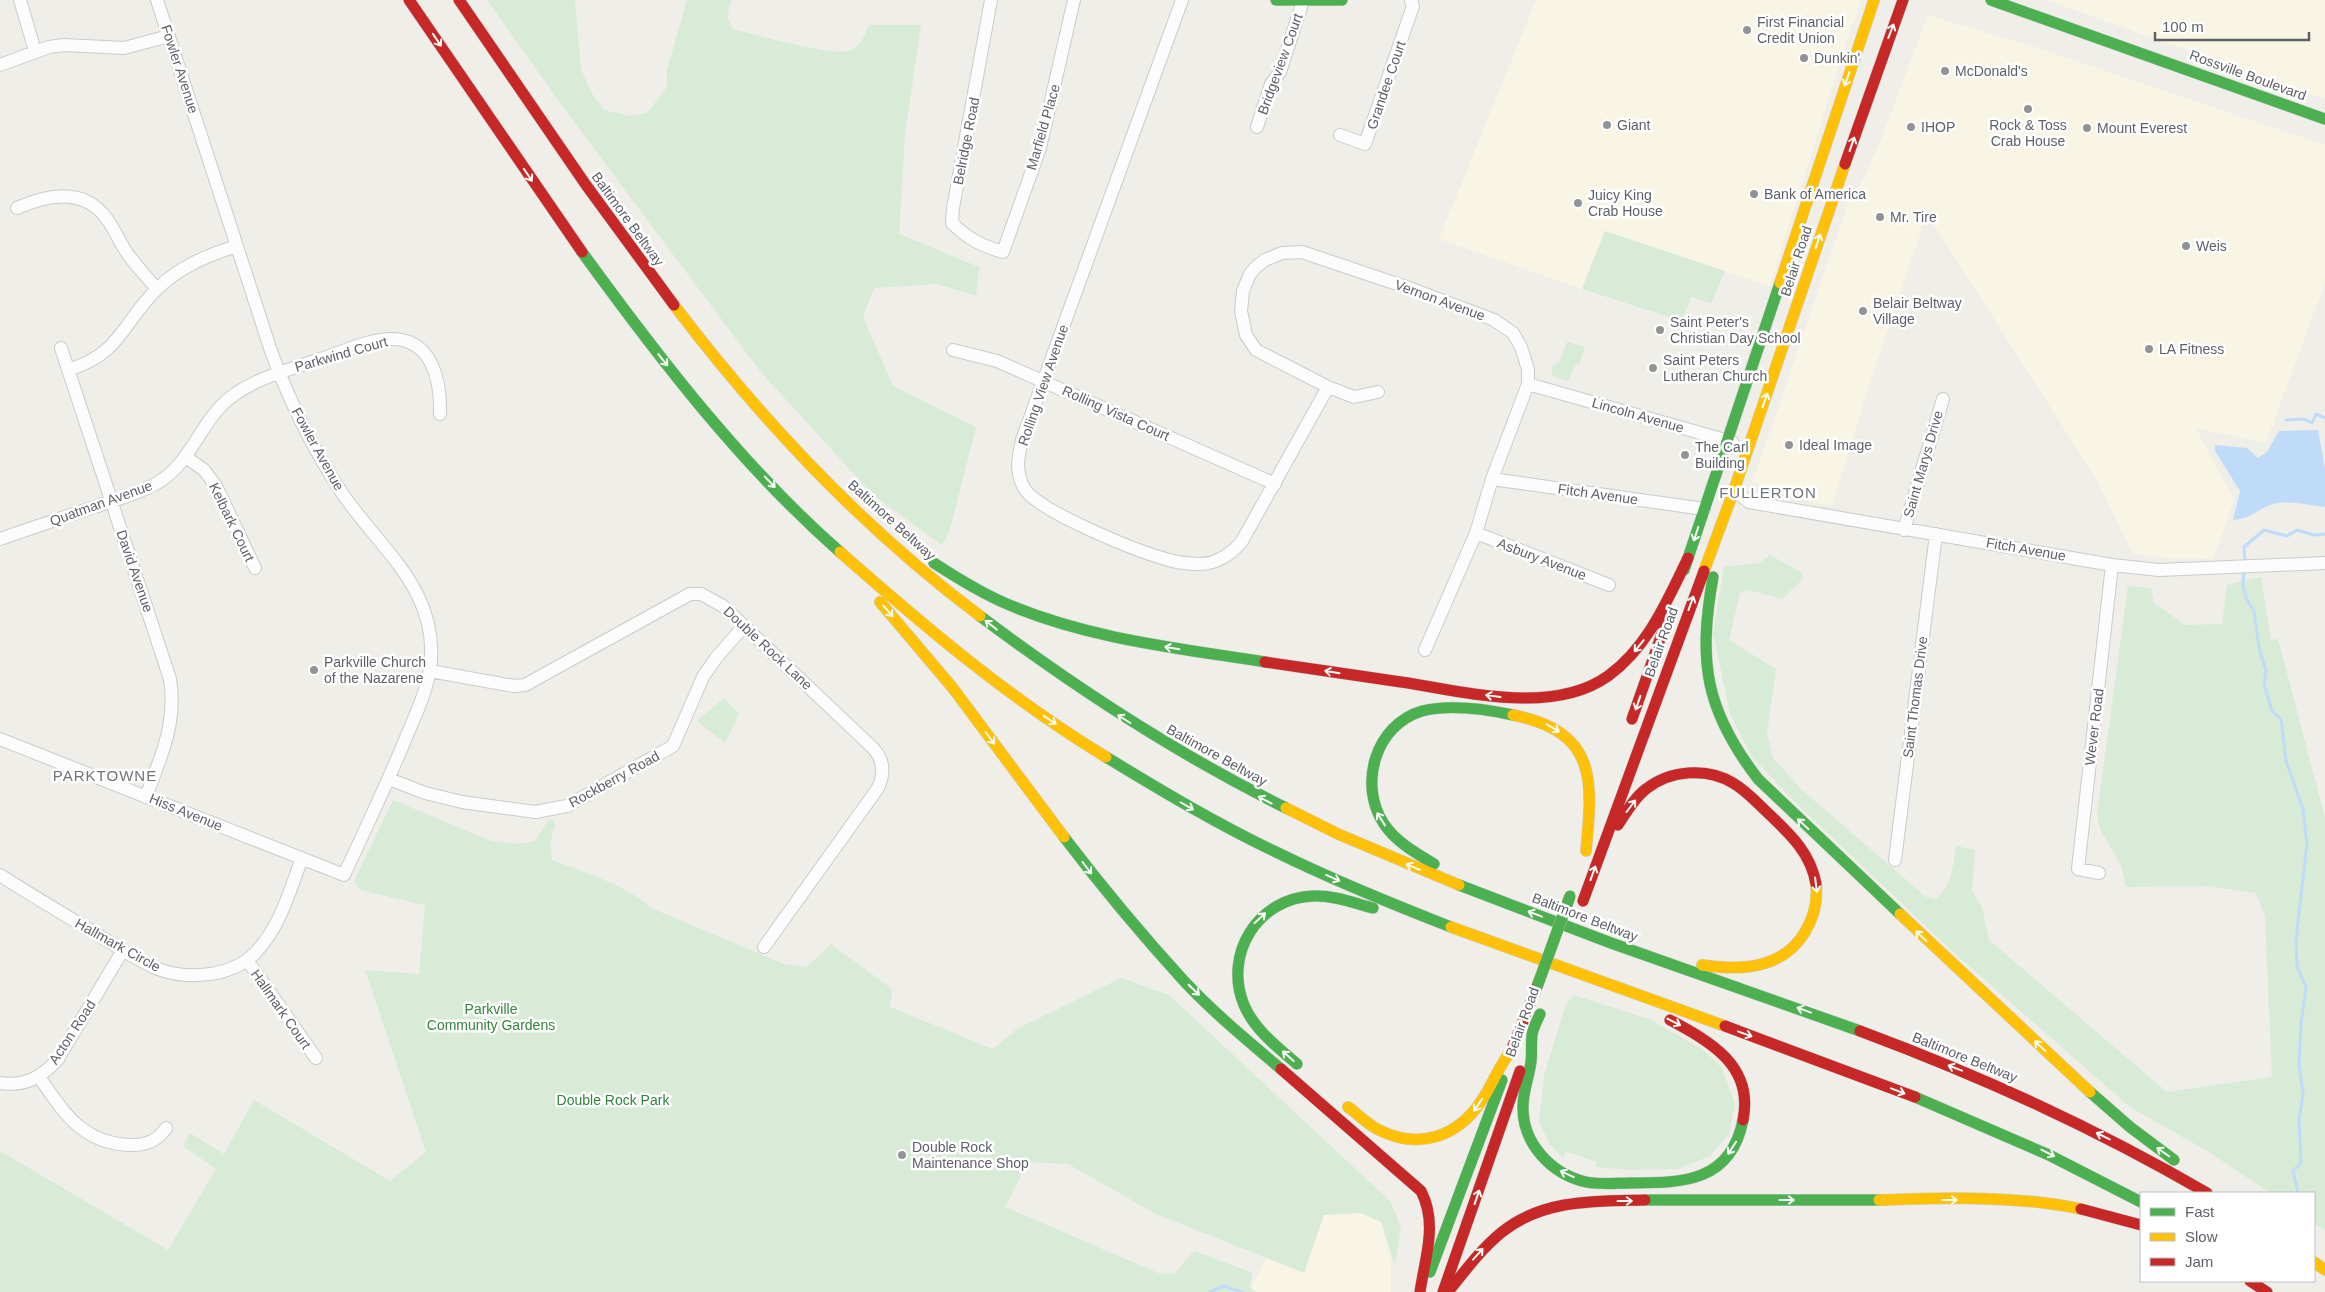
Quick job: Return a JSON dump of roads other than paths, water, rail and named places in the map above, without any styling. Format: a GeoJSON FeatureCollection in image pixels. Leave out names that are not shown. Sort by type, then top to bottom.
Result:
{"type":"FeatureCollection","features":[{"type":"Feature","properties":{"kind":"main road"},"geometry":{"type":"LineString","coordinates":[[409,0],[564,228],[633,322],[741,452],[834,548],[952,687],[1098,882],[1185,982],[1224,1020],[1421,1191],[1430,1209],[1432,1221],[1422,1270],[1422,1292]]}},
{"type":"Feature","properties":{"kind":"main road","name":"Baltimore Beltway"},"geometry":{"type":"LineString","coordinates":[[459,0],[599,206],[722,367],[780,432],[865,517],[954,596],[1058,676],[1162,742],[1277,806],[1333,833],[1630,950],[1815,1014],[1978,1077],[2125,1147],[2205,1192]]}},
{"type":"Feature","properties":{"kind":"main road"},"geometry":{"type":"LineString","coordinates":[[1276,0],[1342,0]]}},
{"type":"Feature","properties":{"kind":"main road","name":"Belair Road"},"geometry":{"type":"LineString","coordinates":[[1628,731],[1688,558],[1874,0]]}},
{"type":"Feature","properties":{"kind":"main road","name":"Belair Road"},"geometry":{"type":"LineString","coordinates":[[1570,936],[1734,490],[1880,61],[1903,0]]}},
{"type":"Feature","properties":{"kind":"main road","name":"Rossville Boulevard"},"geometry":{"type":"LineString","coordinates":[[1991,0],[2325,119]]}},
{"type":"Feature","properties":{"kind":"main road"},"geometry":{"type":"LineString","coordinates":[[722,367],[823,469],[897,532]]}},
{"type":"Feature","properties":{"kind":"main road"},"geometry":{"type":"LineString","coordinates":[[1734,490],[1706,607],[1705,658],[1708,680],[1718,714],[1728,737],[1748,769],[1782,804],[2086,1089],[2130,1127],[2215,1192]]}},
{"type":"Feature","properties":{"kind":"main road"},"geometry":{"type":"LineString","coordinates":[[834,548],[978,668],[1031,707],[1138,778],[1194,810],[1316,871],[1370,895],[1600,984],[1802,1055],[1964,1116],[2035,1147],[2140,1201]]}},
{"type":"Feature","properties":{"kind":"main road"},"geometry":{"type":"LineString","coordinates":[[924,555],[950,574],[1002,603],[1027,614],[1096,634],[1160,646],[1523,699],[1555,697],[1572,692],[1604,678],[1620,666],[1650,631],[1688,558]]}},
{"type":"Feature","properties":{"kind":"main road"},"geometry":{"type":"LineString","coordinates":[[1475,890],[1398,839],[1383,823],[1373,803],[1370,780],[1376,752],[1395,727],[1421,711],[1450,706],[1541,721],[1564,735],[1574,745],[1587,769],[1589,783],[1585,856],[1602,805]]}},
{"type":"Feature","properties":{"kind":"main road"},"geometry":{"type":"LineString","coordinates":[[1603,846],[1637,798],[1647,789],[1671,776],[1698,772],[1726,779],[1742,789],[1795,840],[1808,858],[1814,874],[1817,904],[1804,937],[1793,949],[1768,964],[1754,968],[1715,967],[1630,950]]}},
{"type":"Feature","properties":{"kind":"main road","name":"Belair Road"},"geometry":{"type":"LineString","coordinates":[[1422,1292],[1572,892]]}},
{"type":"Feature","properties":{"kind":"main road"},"geometry":{"type":"LineString","coordinates":[[1307,1072],[1286,1054],[1253,1020],[1239,992],[1236,970],[1240,946],[1250,928],[1264,913],[1276,905],[1300,897],[1328,897],[1464,932]]}},
{"type":"Feature","properties":{"kind":"main road","name":"Belair Road"},"geometry":{"type":"LineString","coordinates":[[1554,979],[1564,953]]}},
{"type":"Feature","properties":{"kind":"main road"},"geometry":{"type":"LineString","coordinates":[[1532,1035],[1531,1059],[1524,1094],[1523,1111],[1535,1148],[1543,1159],[1554,1168],[1566,1175],[1586,1182],[1607,1183],[1676,1182],[1700,1177],[1719,1166],[1734,1148],[1744,1123],[1747,1098],[1738,1073],[1730,1061],[1709,1041],[1600,984]]}},
{"type":"Feature","properties":{"kind":"main road","name":"Belair Road"},"geometry":{"type":"LineString","coordinates":[[1443,1292],[1544,1004]]}},
{"type":"Feature","properties":{"kind":"main road"},"geometry":{"type":"LineString","coordinates":[[1342,1102],[1378,1130],[1392,1136],[1406,1140],[1434,1138],[1459,1127],[1469,1118],[1483,1099],[1499,1066],[1513,1048]]}},
{"type":"Feature","properties":{"kind":"main road"},"geometry":{"type":"LineString","coordinates":[[1448,1292],[1485,1246],[1508,1226],[1545,1209],[1577,1202],[2031,1201],[2094,1212],[2140,1225]]}},
{"type":"Feature","properties":{"kind":"main road"},"geometry":{"type":"LineString","coordinates":[[2252,1282],[2267,1292]]}},
{"type":"Feature","properties":{"kind":"street"},"geometry":{"type":"LineString","coordinates":[[20,0],[35,51]]}},
{"type":"Feature","properties":{"kind":"street","name":"Fowler Avenue"},"geometry":{"type":"LineString","coordinates":[[157,0],[279,373],[300,419],[329,472],[358,515],[403,570],[417,591],[430,630],[430,670],[423,697],[389,779],[344,875]]}},
{"type":"Feature","properties":{"kind":"street","name":"Belridge Road"},"geometry":{"type":"LineString","coordinates":[[991,0],[953,208],[952,223],[966,236],[980,245],[1003,252]]}},
{"type":"Feature","properties":{"kind":"street","name":"Marfield Place"},"geometry":{"type":"LineString","coordinates":[[1003,252],[1040,148],[1074,0]]}},
{"type":"Feature","properties":{"kind":"street","name":"Rolling View Avenue"},"geometry":{"type":"LineString","coordinates":[[1182,0],[1069,308],[1045,382],[1022,440],[1017,464],[1022,483],[1028,493],[1045,507],[1162,558],[1201,564],[1219,559],[1234,550],[1242,542],[1328,387]]}},
{"type":"Feature","properties":{"kind":"street","name":"Grandee Court"},"geometry":{"type":"LineString","coordinates":[[1340,136],[1365,144],[1413,6],[1411,0]]}},
{"type":"Feature","properties":{"kind":"street","name":"Bridgeview Court"},"geometry":{"type":"LineString","coordinates":[[1257,127],[1272,84],[1280,72],[1303,1]]}},
{"type":"Feature","properties":{"kind":"street"},"geometry":{"type":"LineString","coordinates":[[0,65],[35,51],[64,45],[124,48],[169,36]]}},
{"type":"Feature","properties":{"kind":"street"},"geometry":{"type":"LineString","coordinates":[[17,208],[51,196],[70,196],[88,202],[107,219],[126,251],[157,289]]}},
{"type":"Feature","properties":{"kind":"street"},"geometry":{"type":"LineString","coordinates":[[68,370],[84,365],[106,352],[157,289],[186,267],[237,246]]}},
{"type":"Feature","properties":{"kind":"street","name":"Vernon Avenue"},"geometry":{"type":"LineString","coordinates":[[1378,392],[1354,397],[1328,387],[1262,355],[1252,346],[1246,335],[1241,311],[1243,291],[1250,274],[1265,260],[1282,253],[1302,252],[1412,289],[1494,320],[1513,333],[1521,347],[1528,369],[1528,384],[1492,479],[1476,533],[1425,650]]}},
{"type":"Feature","properties":{"kind":"street","name":"Parkwind Court"},"geometry":{"type":"LineString","coordinates":[[279,373],[376,341],[392,339],[402,341],[421,350],[433,365],[441,393],[440,414]]}},
{"type":"Feature","properties":{"kind":"street","name":"David Avenue"},"geometry":{"type":"LineString","coordinates":[[61,348],[166,663],[172,692],[172,715],[168,738],[146,797]]}},
{"type":"Feature","properties":{"kind":"street","name":"Rolling Vista Court"},"geometry":{"type":"LineString","coordinates":[[953,350],[997,361],[1275,484]]}},
{"type":"Feature","properties":{"kind":"street","name":"Quatman Avenue"},"geometry":{"type":"LineString","coordinates":[[0,539],[112,501],[159,482],[186,457],[220,407],[242,389],[279,373]]}},
{"type":"Feature","properties":{"kind":"street","name":"Lincoln Avenue"},"geometry":{"type":"LineString","coordinates":[[1528,384],[1749,446]]}},
{"type":"Feature","properties":{"kind":"street","name":"Saint Marys Drive"},"geometry":{"type":"LineString","coordinates":[[1904,530],[1943,398]]}},
{"type":"Feature","properties":{"kind":"street","name":"Kelbark Court"},"geometry":{"type":"LineString","coordinates":[[186,457],[204,470],[216,486],[255,568]]}},
{"type":"Feature","properties":{"kind":"street","name":"Fitch Avenue"},"geometry":{"type":"LineString","coordinates":[[1492,479],[1704,509]]}},
{"type":"Feature","properties":{"kind":"street","name":"Fitch Avenue"},"geometry":{"type":"LineString","coordinates":[[1734,490],[1750,502],[2112,565],[2159,570],[2325,563]]}},
{"type":"Feature","properties":{"kind":"street","name":"Asbury Avenue"},"geometry":{"type":"LineString","coordinates":[[1476,533],[1609,585]]}},
{"type":"Feature","properties":{"kind":"street","name":"Saint Thomas Drive"},"geometry":{"type":"LineString","coordinates":[[1895,860],[1936,534]]}},
{"type":"Feature","properties":{"kind":"street","name":"Wever Road"},"geometry":{"type":"LineString","coordinates":[[2099,873],[2078,869],[2112,565]]}},
{"type":"Feature","properties":{"kind":"street","name":"Double Rock Lane"},"geometry":{"type":"LineString","coordinates":[[430,670],[514,686],[525,685],[692,593],[711,598],[723,606],[873,748],[880,758],[883,768],[882,781],[878,788],[764,946]]}},
{"type":"Feature","properties":{"kind":"street","name":"Rockberry Road"},"geometry":{"type":"LineString","coordinates":[[389,779],[425,793],[462,802],[535,812],[566,806],[673,746],[703,676],[744,626]]}},
{"type":"Feature","properties":{"kind":"street","name":"Hiss Avenue"},"geometry":{"type":"LineString","coordinates":[[0,739],[344,875]]}},
{"type":"Feature","properties":{"kind":"street","name":"Hallmark Circle"},"geometry":{"type":"LineString","coordinates":[[0,876],[158,969],[186,975],[201,975],[216,972],[247,960],[260,948],[272,930],[302,858]]}},
{"type":"Feature","properties":{"kind":"street","name":"Acton Road"},"geometry":{"type":"LineString","coordinates":[[0,1083],[19,1083],[39,1078],[58,1059],[123,950]]}},
{"type":"Feature","properties":{"kind":"street","name":"Hallmark Court"},"geometry":{"type":"LineString","coordinates":[[247,960],[316,1058]]}},
{"type":"Feature","properties":{"kind":"street"},"geometry":{"type":"LineString","coordinates":[[39,1078],[73,1123],[100,1140],[112,1144],[138,1145],[157,1138],[166,1128]]}},
{"type":"Feature","properties":{"kind":"water"},"geometry":{"type":"Polygon","coordinates":[[[2318,430],[2325,468],[2325,507],[2277,503],[2245,518],[2233,520],[2240,491],[2215,451],[2215,445],[2247,448],[2258,458],[2267,452],[2279,431],[2318,430]]]}},
{"type":"Feature","properties":{"kind":"waterway"},"geometry":{"type":"LineString","coordinates":[[2286,420],[2304,419],[2312,423],[2316,414],[2325,418]]}},
{"type":"Feature","properties":{"kind":"waterway"},"geometry":{"type":"LineString","coordinates":[[2245,563],[2244,547],[2264,530],[2287,536],[2297,530],[2314,535],[2325,534]]}},
{"type":"Feature","properties":{"kind":"waterway"},"geometry":{"type":"LineString","coordinates":[[2244,569],[2243,585],[2246,598],[2254,611],[2259,648],[2266,670],[2264,684],[2272,711],[2281,719],[2286,761],[2303,809],[2307,844],[2296,939],[2297,966],[2306,987],[2301,1024],[2299,1065],[2303,1093],[2299,1121],[2301,1163],[2293,1171],[2298,1192]]}},
{"type":"Feature","properties":{"kind":"waterway"},"geometry":{"type":"LineString","coordinates":[[1210,1292],[1224,1286],[1241,1292]]}},
{"type":"Feature","properties":{"kind":"place","name":"First Financial Credit Union"},"geometry":{"type":"Point","coordinates":[1747,30]}},
{"type":"Feature","properties":{"kind":"place","name":"Dunkin'"},"geometry":{"type":"Point","coordinates":[1804,58]}},
{"type":"Feature","properties":{"kind":"place","name":"McDonald's"},"geometry":{"type":"Point","coordinates":[1945,71]}},
{"type":"Feature","properties":{"kind":"place","name":"Rock & Toss Crab House"},"geometry":{"type":"Point","coordinates":[2028,109]}},
{"type":"Feature","properties":{"kind":"place","name":"Giant"},"geometry":{"type":"Point","coordinates":[1607,125]}},
{"type":"Feature","properties":{"kind":"place","name":"IHOP"},"geometry":{"type":"Point","coordinates":[1911,127]}},
{"type":"Feature","properties":{"kind":"place","name":"Mount Everest"},"geometry":{"type":"Point","coordinates":[2087,128]}},
{"type":"Feature","properties":{"kind":"place","name":"Bank of America"},"geometry":{"type":"Point","coordinates":[1754,194]}},
{"type":"Feature","properties":{"kind":"place","name":"Juicy King Crab House"},"geometry":{"type":"Point","coordinates":[1578,203]}},
{"type":"Feature","properties":{"kind":"place","name":"Mr. Tire"},"geometry":{"type":"Point","coordinates":[1880,217]}},
{"type":"Feature","properties":{"kind":"place","name":"Weis"},"geometry":{"type":"Point","coordinates":[2186,246]}},
{"type":"Feature","properties":{"kind":"place","name":"Belair Beltway Village"},"geometry":{"type":"Point","coordinates":[1863,311]}},
{"type":"Feature","properties":{"kind":"place","name":"Saint Peter's Christian Day School"},"geometry":{"type":"Point","coordinates":[1660,330]}},
{"type":"Feature","properties":{"kind":"place","name":"LA Fitness"},"geometry":{"type":"Point","coordinates":[2149,349]}},
{"type":"Feature","properties":{"kind":"place","name":"Saint Peters Lutheran Church"},"geometry":{"type":"Point","coordinates":[1653,368]}},
{"type":"Feature","properties":{"kind":"place","name":"Ideal Image"},"geometry":{"type":"Point","coordinates":[1789,445]}},
{"type":"Feature","properties":{"kind":"place","name":"The Carl Building"},"geometry":{"type":"Point","coordinates":[1685,455]}},
{"type":"Feature","properties":{"kind":"place","name":"Parkville Church of the Nazarene"},"geometry":{"type":"Point","coordinates":[314,670]}},
{"type":"Feature","properties":{"kind":"place","name":"Double Rock Maintenance Shop"},"geometry":{"type":"Point","coordinates":[902,1155]}},
{"type":"Feature","properties":{"kind":"district","name":"FULLERTON"},"geometry":{"type":"Point","coordinates":[1768,492]}},
{"type":"Feature","properties":{"kind":"district","name":"PARKTOWNE"},"geometry":{"type":"Point","coordinates":[105,775]}},
{"type":"Feature","properties":{"kind":"park label","name":"Parkville Community Gardens"},"geometry":{"type":"Point","coordinates":[491,1018]}},
{"type":"Feature","properties":{"kind":"park label","name":"Double Rock Park"},"geometry":{"type":"Point","coordinates":[613,1100]}}]}
